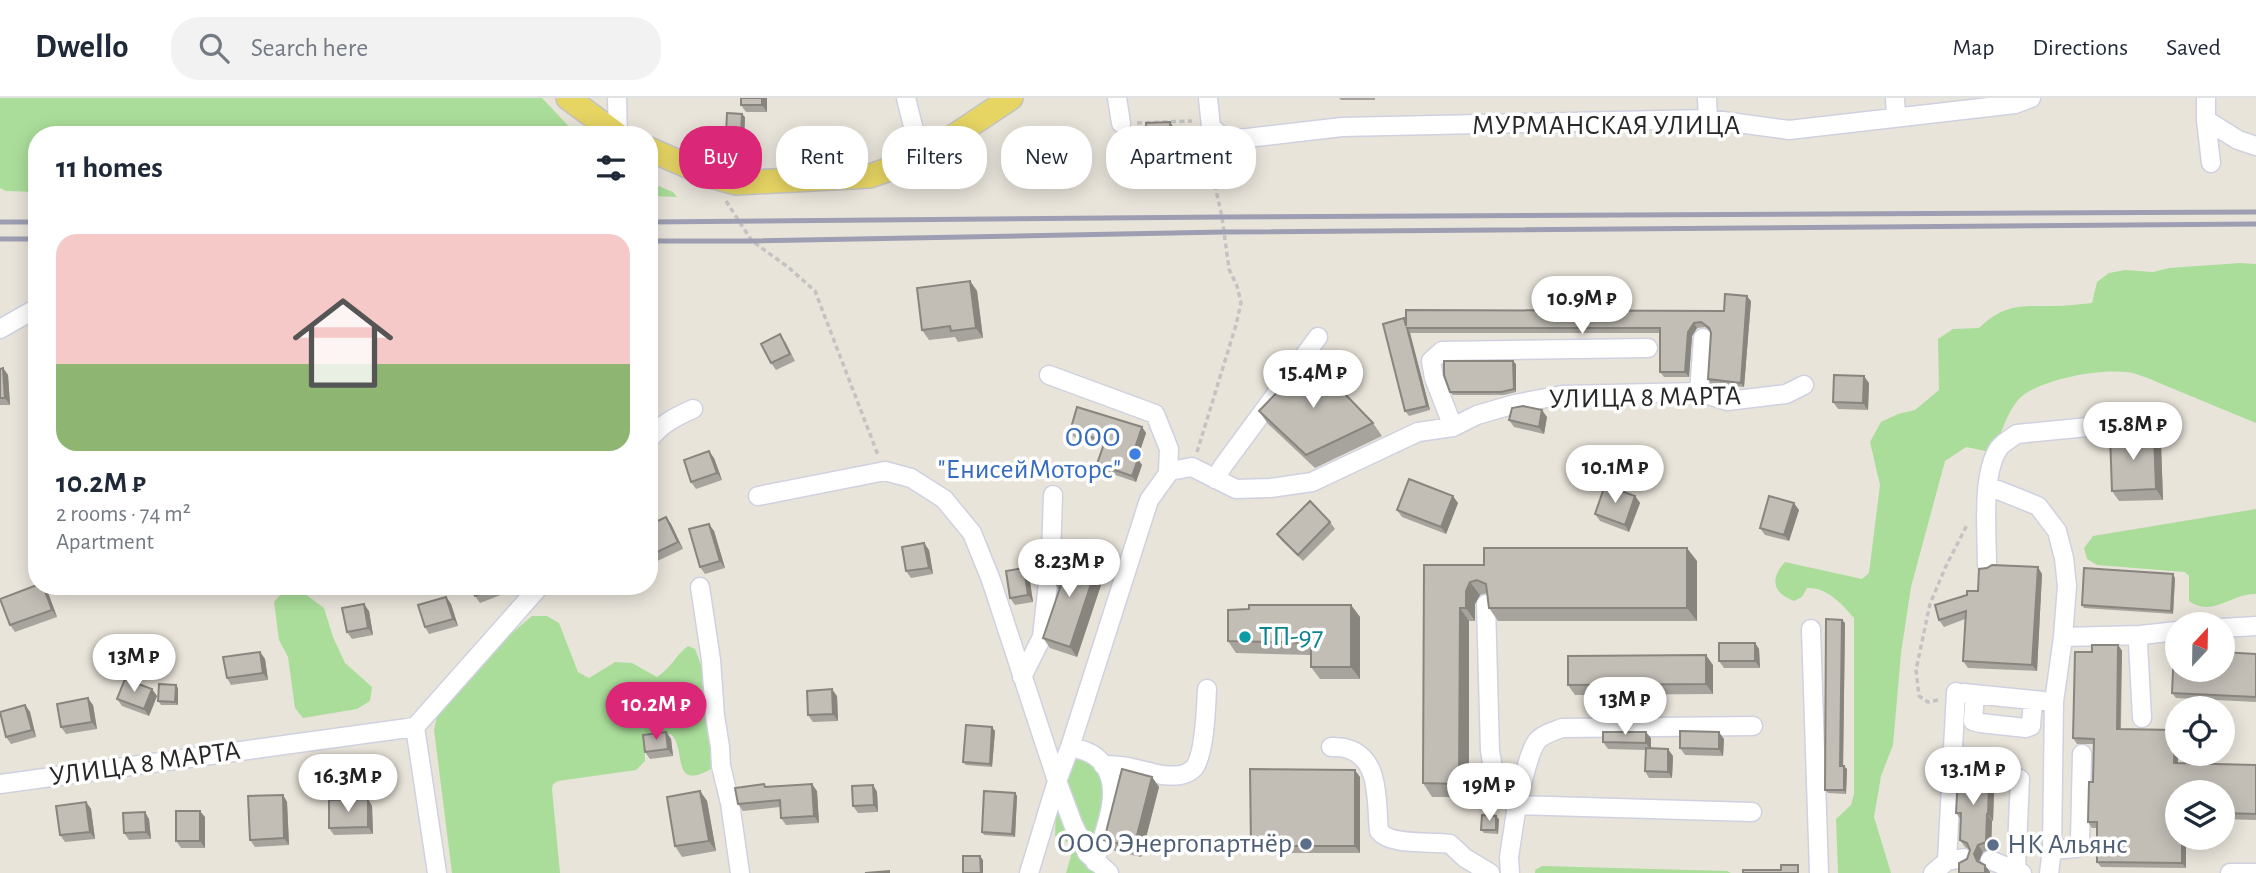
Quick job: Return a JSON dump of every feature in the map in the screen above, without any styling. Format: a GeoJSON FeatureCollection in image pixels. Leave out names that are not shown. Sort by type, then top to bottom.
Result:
{"type":"FeatureCollection","features":[{"type":"Feature","properties":{"kind":"main road"},"geometry":{"type":"LineString","coordinates":[[568,98],[606,126]]}},
{"type":"Feature","properties":{"kind":"main road"},"geometry":{"type":"LineString","coordinates":[[969,126],[1011,98]]}},
{"type":"Feature","properties":{"kind":"main road"},"geometry":{"type":"LineString","coordinates":[[658,153],[679,162]]}},
{"type":"Feature","properties":{"kind":"main road"},"geometry":{"type":"LineString","coordinates":[[762,182],[870,176],[882,172]]}},
{"type":"Feature","properties":{"kind":"street"},"geometry":{"type":"LineString","coordinates":[[617,98],[618,126]]}},
{"type":"Feature","properties":{"kind":"street"},"geometry":{"type":"LineString","coordinates":[[906,98],[913,126]]}},
{"type":"Feature","properties":{"kind":"street"},"geometry":{"type":"LineString","coordinates":[[1117,98],[1121,123]]}},
{"type":"Feature","properties":{"kind":"street","name":"МУРМАНСКАЯ УЛИЦА"},"geometry":{"type":"LineString","coordinates":[[1208,98],[1211,127],[1225,139],[1342,127],[1708,120],[1789,130],[2015,104],[2031,98]]}},
{"type":"Feature","properties":{"kind":"street"},"geometry":{"type":"LineString","coordinates":[[1707,98],[1708,120]]}},
{"type":"Feature","properties":{"kind":"street"},"geometry":{"type":"LineString","coordinates":[[1895,98],[1896,117]]}},
{"type":"Feature","properties":{"kind":"street"},"geometry":{"type":"LineString","coordinates":[[2206,98],[2211,163]]}},
{"type":"Feature","properties":{"kind":"street"},"geometry":{"type":"LineString","coordinates":[[2206,120],[2238,140],[2256,146]]}},
{"type":"Feature","properties":{"kind":"street"},"geometry":{"type":"LineString","coordinates":[[0,329],[28,313]]}},
{"type":"Feature","properties":{"kind":"street"},"geometry":{"type":"LineString","coordinates":[[1215,480],[1318,337]]}},
{"type":"Feature","properties":{"kind":"street"},"geometry":{"type":"LineString","coordinates":[[1699,392],[1703,338]]}},
{"type":"Feature","properties":{"kind":"street"},"geometry":{"type":"LineString","coordinates":[[1453,427],[1434,378],[1431,361],[1442,351],[1648,348]]}},
{"type":"Feature","properties":{"kind":"street"},"geometry":{"type":"LineString","coordinates":[[1049,375],[1155,414],[1169,449],[1170,471]]}},
{"type":"Feature","properties":{"kind":"street","name":"УЛИЦА 8 МАРТА"},"geometry":{"type":"LineString","coordinates":[[1192,467],[1236,489],[1312,482],[1418,432],[1453,427],[1477,415],[1515,404],[1562,395],[1699,392],[1727,401],[1786,394],[1804,385]]}},
{"type":"Feature","properties":{"kind":"street"},"geometry":{"type":"LineString","coordinates":[[658,430],[693,409]]}},
{"type":"Feature","properties":{"kind":"street"},"geometry":{"type":"LineString","coordinates":[[1987,565],[1988,486],[1992,464],[1999,447],[2017,435],[2149,421],[2170,423]]}},
{"type":"Feature","properties":{"kind":"street"},"geometry":{"type":"LineString","coordinates":[[1029,873],[1149,500],[1170,471],[1192,467]]}},
{"type":"Feature","properties":{"kind":"street"},"geometry":{"type":"LineString","coordinates":[[758,496],[885,471],[911,478],[944,499],[972,533],[991,580],[1073,824],[1087,853],[1102,868]]}},
{"type":"Feature","properties":{"kind":"street"},"geometry":{"type":"LineString","coordinates":[[1988,486],[2038,506],[2057,531],[2064,558],[2067,586],[2063,637],[2053,702],[2052,850],[2049,873]]}},
{"type":"Feature","properties":{"kind":"street"},"geometry":{"type":"LineString","coordinates":[[1022,677],[1042,637],[1051,556],[1053,495]]}},
{"type":"Feature","properties":{"kind":"street"},"geometry":{"type":"LineString","coordinates":[[700,587],[711,660],[721,766],[730,803],[740,873]]}},
{"type":"Feature","properties":{"kind":"street"},"geometry":{"type":"LineString","coordinates":[[437,873],[415,727],[532,595]]}},
{"type":"Feature","properties":{"kind":"street"},"geometry":{"type":"LineString","coordinates":[[1486,604],[1490,751],[1494,773],[1517,805]]}},
{"type":"Feature","properties":{"kind":"street"},"geometry":{"type":"LineString","coordinates":[[2235,627],[2256,626]]}},
{"type":"Feature","properties":{"kind":"street"},"geometry":{"type":"LineString","coordinates":[[1811,629],[1819,873]]}},
{"type":"Feature","properties":{"kind":"street"},"geometry":{"type":"LineString","coordinates":[[2063,637],[2165,632]]}},
{"type":"Feature","properties":{"kind":"street"},"geometry":{"type":"LineString","coordinates":[[2141,635],[2138,643],[2141,718]]}},
{"type":"Feature","properties":{"kind":"street"},"geometry":{"type":"LineString","coordinates":[[1103,765],[1120,764],[1161,775],[1179,776],[1194,768],[1200,754],[1208,689]]}},
{"type":"Feature","properties":{"kind":"street"},"geometry":{"type":"LineString","coordinates":[[1933,873],[1956,860],[1952,694],[2053,702]]}},
{"type":"Feature","properties":{"kind":"street"},"geometry":{"type":"LineString","coordinates":[[1975,694],[1973,721],[2026,728],[2031,726],[2033,700]]}},
{"type":"Feature","properties":{"kind":"street"},"geometry":{"type":"LineString","coordinates":[[1510,873],[1509,857],[1517,805],[1526,770],[1537,741],[1546,734],[1562,728],[1753,726]]}},
{"type":"Feature","properties":{"kind":"street","name":"УЛИЦА 8 МАРТА"},"geometry":{"type":"LineString","coordinates":[[0,784],[415,727]]}},
{"type":"Feature","properties":{"kind":"street"},"geometry":{"type":"LineString","coordinates":[[1070,747],[1097,757],[1111,777],[1112,801],[1102,868]]}},
{"type":"Feature","properties":{"kind":"street"},"geometry":{"type":"LineString","coordinates":[[1331,747],[1349,749],[1367,761],[1375,781],[1379,831],[1383,837],[1450,844],[1465,858],[1490,873]]}},
{"type":"Feature","properties":{"kind":"street"},"geometry":{"type":"LineString","coordinates":[[2052,850],[2076,848],[2080,839],[2082,754]]}},
{"type":"Feature","properties":{"kind":"street"},"geometry":{"type":"LineString","coordinates":[[1990,860],[2019,871],[2020,779]]}},
{"type":"Feature","properties":{"kind":"street"},"geometry":{"type":"LineString","coordinates":[[1517,805],[1752,812]]}},
{"type":"Feature","properties":{"kind":"street"},"geometry":{"type":"LineString","coordinates":[[2230,873],[2256,873]]}},
{"type":"Feature","properties":{"kind":"path"},"geometry":{"type":"LineString","coordinates":[[1121,123],[1193,121],[1197,126]]}},
{"type":"Feature","properties":{"kind":"path"},"geometry":{"type":"LineString","coordinates":[[718,189],[752,241],[815,291],[885,471]]}},
{"type":"Feature","properties":{"kind":"path"},"geometry":{"type":"LineString","coordinates":[[1192,467],[1241,303],[1229,270],[1216,189]]}},
{"type":"Feature","properties":{"kind":"path"},"geometry":{"type":"LineString","coordinates":[[1952,694],[1928,702],[1919,696],[1916,670],[1930,604],[1970,520]]}},
{"type":"Feature","properties":{"kind":"green space"},"geometry":{"type":"Polygon","coordinates":[[[0,98],[542,98],[568,126],[28,126],[28,192],[6,191],[0,188],[0,98]]]}},
{"type":"Feature","properties":{"kind":"green space"},"geometry":{"type":"Polygon","coordinates":[[[658,186],[673,192],[677,197],[658,196],[658,186]]]}},
{"type":"Feature","properties":{"kind":"green space"},"geometry":{"type":"Polygon","coordinates":[[[2256,264],[2256,423],[2136,374],[2092,373],[2056,380],[2027,393],[2014,406],[1990,452],[1966,447],[1945,461],[1911,587],[1901,653],[1893,745],[1881,776],[1874,817],[1891,873],[1838,873],[1836,819],[1851,805],[1854,794],[1854,618],[1839,602],[1821,590],[1807,588],[1802,597],[1794,601],[1781,594],[1775,579],[1780,568],[1785,562],[1862,579],[1869,573],[1880,485],[1870,442],[1881,422],[1915,410],[1939,390],[1938,339],[1953,329],[1979,328],[1996,314],[2013,308],[2092,303],[2097,282],[2109,273],[2125,270],[2153,272],[2169,268],[2256,264]]]}},
{"type":"Feature","properties":{"kind":"green space"},"geometry":{"type":"Polygon","coordinates":[[[2256,509],[2256,594],[2214,606],[2197,606],[2189,601],[2189,576],[2185,572],[2097,565],[2087,559],[2084,548],[2093,536],[2256,509]]]}},
{"type":"Feature","properties":{"kind":"green space"},"geometry":{"type":"Polygon","coordinates":[[[280,595],[306,595],[324,608],[345,663],[372,687],[370,701],[357,709],[303,718],[295,708],[288,657],[279,640],[274,602],[280,595]]]}},
{"type":"Feature","properties":{"kind":"green space"},"geometry":{"type":"Polygon","coordinates":[[[532,616],[547,616],[559,623],[578,672],[589,678],[615,662],[632,663],[657,677],[688,646],[695,649],[704,673],[713,756],[711,769],[698,775],[690,775],[682,766],[676,741],[671,734],[649,737],[644,740],[645,761],[636,770],[558,781],[553,784],[560,873],[452,873],[434,730],[437,716],[446,701],[532,616]]]}},
{"type":"Feature","properties":{"kind":"green space"},"geometry":{"type":"Polygon","coordinates":[[[1077,756],[1084,756],[1104,776],[1105,798],[1092,842],[1086,839],[1068,786],[1071,765],[1077,756]]]}},
{"type":"Feature","properties":{"kind":"green space"},"geometry":{"type":"Polygon","coordinates":[[[1062,809],[1101,873],[1066,873],[1072,844],[1055,836],[1056,811],[1062,809]]]}},
{"type":"Feature","properties":{"kind":"green space"},"geometry":{"type":"Polygon","coordinates":[[[1542,866],[1731,873],[1535,873],[1535,870],[1542,866]]]}},
{"type":"Feature","properties":{"kind":"building"},"geometry":{"type":"Polygon","coordinates":[[[741,98],[762,98],[762,105],[741,105],[741,98]]]}},
{"type":"Feature","properties":{"kind":"building"},"geometry":{"type":"Polygon","coordinates":[[[727,113],[742,114],[741,126],[726,126],[727,113]]]}},
{"type":"Feature","properties":{"kind":"building"},"geometry":{"type":"Polygon","coordinates":[[[1170,122],[1170,126],[1146,126],[1146,123],[1170,122]]]}},
{"type":"Feature","properties":{"kind":"building"},"geometry":{"type":"Polygon","coordinates":[[[970,281],[976,328],[951,331],[950,326],[922,330],[917,288],[970,281]]]}},
{"type":"Feature","properties":{"kind":"building"},"geometry":{"type":"Polygon","coordinates":[[[1725,294],[1747,296],[1741,383],[1708,379],[1711,333],[1701,322],[1694,323],[1688,332],[1685,372],[1660,372],[1660,328],[1407,328],[1427,406],[1405,411],[1383,324],[1404,318],[1406,326],[1406,310],[1724,311],[1725,294]]]}},
{"type":"Feature","properties":{"kind":"building"},"geometry":{"type":"Polygon","coordinates":[[[780,334],[790,354],[771,363],[761,344],[780,334]]]}},
{"type":"Feature","properties":{"kind":"building"},"geometry":{"type":"Polygon","coordinates":[[[1310,358],[1373,423],[1306,455],[1259,411],[1310,358]]]}},
{"type":"Feature","properties":{"kind":"building"},"geometry":{"type":"Polygon","coordinates":[[[1444,361],[1513,361],[1514,389],[1501,392],[1450,392],[1444,375],[1444,361]]]}},
{"type":"Feature","properties":{"kind":"building"},"geometry":{"type":"Polygon","coordinates":[[[3,368],[5,398],[0,398],[0,369],[3,368]]]}},
{"type":"Feature","properties":{"kind":"building"},"geometry":{"type":"Polygon","coordinates":[[[1834,375],[1864,376],[1863,403],[1833,402],[1834,375]]]}},
{"type":"Feature","properties":{"kind":"building"},"geometry":{"type":"Polygon","coordinates":[[[1523,406],[1542,410],[1539,427],[1509,420],[1512,408],[1523,406]]]}},
{"type":"Feature","properties":{"kind":"building"},"geometry":{"type":"Polygon","coordinates":[[[1077,407],[1142,427],[1132,457],[1138,459],[1132,476],[1097,464],[1105,441],[1070,431],[1077,407]]]}},
{"type":"Feature","properties":{"kind":"building"},"geometry":{"type":"Polygon","coordinates":[[[2154,434],[2156,489],[2112,491],[2110,435],[2154,434]]]}},
{"type":"Feature","properties":{"kind":"building"},"geometry":{"type":"Polygon","coordinates":[[[1615,447],[1629,452],[1617,480],[1604,475],[1615,447]]]}},
{"type":"Feature","properties":{"kind":"building"},"geometry":{"type":"Polygon","coordinates":[[[709,451],[717,473],[691,482],[684,460],[709,451]]]}},
{"type":"Feature","properties":{"kind":"building"},"geometry":{"type":"Polygon","coordinates":[[[1409,479],[1453,496],[1441,527],[1397,510],[1409,479]]]}},
{"type":"Feature","properties":{"kind":"building"},"geometry":{"type":"Polygon","coordinates":[[[1605,485],[1635,496],[1625,525],[1595,514],[1605,485]]]}},
{"type":"Feature","properties":{"kind":"building"},"geometry":{"type":"Polygon","coordinates":[[[1769,496],[1794,503],[1784,535],[1760,528],[1769,496]]]}},
{"type":"Feature","properties":{"kind":"building"},"geometry":{"type":"Polygon","coordinates":[[[1310,501],[1330,522],[1298,555],[1277,534],[1310,501]]]}},
{"type":"Feature","properties":{"kind":"building"},"geometry":{"type":"Polygon","coordinates":[[[666,517],[678,542],[658,552],[658,521],[666,517]]]}},
{"type":"Feature","properties":{"kind":"building"},"geometry":{"type":"Polygon","coordinates":[[[709,524],[720,561],[700,567],[689,529],[709,524]]]}},
{"type":"Feature","properties":{"kind":"building"},"geometry":{"type":"Polygon","coordinates":[[[924,543],[929,568],[906,571],[902,547],[924,543]]]}},
{"type":"Feature","properties":{"kind":"building"},"geometry":{"type":"Polygon","coordinates":[[[1484,548],[1687,548],[1687,608],[1489,608],[1486,584],[1477,580],[1470,582],[1466,591],[1466,608],[1460,608],[1459,784],[1423,783],[1424,565],[1484,565],[1484,548]]]}},
{"type":"Feature","properties":{"kind":"building"},"geometry":{"type":"Polygon","coordinates":[[[1060,554],[1097,566],[1070,647],[1043,638],[1062,582],[1052,579],[1060,554]]]}},
{"type":"Feature","properties":{"kind":"building"},"geometry":{"type":"Polygon","coordinates":[[[1992,565],[2038,567],[2032,665],[1963,661],[1966,611],[1939,620],[1935,605],[1967,595],[1967,591],[1978,591],[1979,569],[1992,565]]]}},
{"type":"Feature","properties":{"kind":"building"},"geometry":{"type":"Polygon","coordinates":[[[1024,568],[1028,595],[1010,598],[1006,571],[1024,568]]]}},
{"type":"Feature","properties":{"kind":"building"},"geometry":{"type":"Polygon","coordinates":[[[2084,568],[2173,574],[2171,611],[2082,605],[2084,568]]]}},
{"type":"Feature","properties":{"kind":"building"},"geometry":{"type":"Polygon","coordinates":[[[28,588],[28,595],[46,595],[52,610],[10,625],[0,599],[28,588]]]}},
{"type":"Feature","properties":{"kind":"building"},"geometry":{"type":"Polygon","coordinates":[[[446,597],[453,619],[425,627],[418,605],[446,597]]]}},
{"type":"Feature","properties":{"kind":"building"},"geometry":{"type":"Polygon","coordinates":[[[364,604],[368,628],[347,632],[342,608],[364,604]]]}},
{"type":"Feature","properties":{"kind":"building"},"geometry":{"type":"Polygon","coordinates":[[[1249,605],[1351,605],[1351,667],[1311,667],[1311,643],[1228,641],[1228,610],[1249,609],[1249,605]]]}},
{"type":"Feature","properties":{"kind":"building"},"geometry":{"type":"Polygon","coordinates":[[[1826,619],[1842,620],[1840,766],[1844,766],[1844,790],[1825,790],[1826,619]]]}},
{"type":"Feature","properties":{"kind":"building"},"geometry":{"type":"Polygon","coordinates":[[[1719,643],[1755,643],[1755,661],[1719,661],[1719,643]]]}},
{"type":"Feature","properties":{"kind":"building"},"geometry":{"type":"Polygon","coordinates":[[[2092,645],[2118,645],[2117,729],[2165,730],[2165,766],[2256,765],[2256,814],[2235,813],[2235,780],[2165,780],[2165,850],[2182,850],[2182,863],[2097,862],[2097,822],[2088,822],[2089,782],[2093,782],[2094,739],[2073,738],[2075,652],[2092,652],[2092,645]]]}},
{"type":"Feature","properties":{"kind":"building"},"geometry":{"type":"Polygon","coordinates":[[[260,652],[263,673],[227,678],[223,657],[260,652]]]}},
{"type":"Feature","properties":{"kind":"building"},"geometry":{"type":"Polygon","coordinates":[[[2235,653],[2256,654],[2256,697],[2172,693],[2173,682],[2235,682],[2235,653]]]}},
{"type":"Feature","properties":{"kind":"building"},"geometry":{"type":"Polygon","coordinates":[[[1706,655],[1706,684],[1568,685],[1568,656],[1706,655]]]}},
{"type":"Feature","properties":{"kind":"building"},"geometry":{"type":"Polygon","coordinates":[[[125,679],[152,689],[144,709],[117,699],[125,679]]]}},
{"type":"Feature","properties":{"kind":"building"},"geometry":{"type":"Polygon","coordinates":[[[159,684],[176,685],[175,702],[158,701],[159,684]]]}},
{"type":"Feature","properties":{"kind":"building"},"geometry":{"type":"Polygon","coordinates":[[[832,689],[833,714],[808,715],[807,691],[832,689]]]}},
{"type":"Feature","properties":{"kind":"building"},"geometry":{"type":"Polygon","coordinates":[[[88,698],[92,722],[61,727],[57,704],[88,698]]]}},
{"type":"Feature","properties":{"kind":"building"},"geometry":{"type":"Polygon","coordinates":[[[25,705],[32,730],[6,737],[0,712],[25,705]]]}},
{"type":"Feature","properties":{"kind":"building"},"geometry":{"type":"Polygon","coordinates":[[[966,725],[992,727],[990,764],[963,762],[966,725]]]}},
{"type":"Feature","properties":{"kind":"building"},"geometry":{"type":"Polygon","coordinates":[[[1680,731],[1719,732],[1719,749],[1680,748],[1680,731]]]}},
{"type":"Feature","properties":{"kind":"building"},"geometry":{"type":"Polygon","coordinates":[[[666,732],[668,749],[645,752],[643,735],[666,732]]]}},
{"type":"Feature","properties":{"kind":"building"},"geometry":{"type":"Polygon","coordinates":[[[1603,732],[1646,732],[1646,743],[1603,742],[1603,732]]]}},
{"type":"Feature","properties":{"kind":"building"},"geometry":{"type":"Polygon","coordinates":[[[1646,748],[1668,749],[1668,772],[1645,771],[1646,748]]]}},
{"type":"Feature","properties":{"kind":"building"},"geometry":{"type":"Polygon","coordinates":[[[1959,755],[1990,756],[1986,842],[1978,845],[1974,854],[1977,861],[1985,865],[1985,873],[1959,873],[1959,863],[1967,859],[1970,850],[1967,843],[1960,840],[1961,813],[1956,813],[1959,755]]]}},
{"type":"Feature","properties":{"kind":"building"},"geometry":{"type":"Polygon","coordinates":[[[1122,769],[1152,777],[1134,847],[1104,840],[1122,769]]]}},
{"type":"Feature","properties":{"kind":"building"},"geometry":{"type":"Polygon","coordinates":[[[1250,769],[1355,770],[1355,846],[1251,846],[1250,769]]]}},
{"type":"Feature","properties":{"kind":"building"},"geometry":{"type":"Polygon","coordinates":[[[764,784],[765,787],[812,784],[814,816],[781,818],[780,800],[738,804],[735,788],[764,784]]]}},
{"type":"Feature","properties":{"kind":"building"},"geometry":{"type":"Polygon","coordinates":[[[873,785],[874,805],[853,806],[852,786],[873,785]]]}},
{"type":"Feature","properties":{"kind":"building"},"geometry":{"type":"Polygon","coordinates":[[[700,791],[709,841],[675,846],[667,797],[700,791]]]}},
{"type":"Feature","properties":{"kind":"building"},"geometry":{"type":"Polygon","coordinates":[[[984,791],[1015,793],[1012,834],[982,832],[984,791]]]}},
{"type":"Feature","properties":{"kind":"building"},"geometry":{"type":"Polygon","coordinates":[[[283,795],[284,838],[250,840],[248,796],[283,795]]]}},
{"type":"Feature","properties":{"kind":"building"},"geometry":{"type":"Polygon","coordinates":[[[368,799],[368,827],[329,828],[329,800],[368,799]]]}},
{"type":"Feature","properties":{"kind":"building"},"geometry":{"type":"Polygon","coordinates":[[[86,802],[90,832],[60,835],[56,806],[86,802]]]}},
{"type":"Feature","properties":{"kind":"building"},"geometry":{"type":"Polygon","coordinates":[[[176,811],[200,811],[200,841],[176,841],[176,811]]]}},
{"type":"Feature","properties":{"kind":"building"},"geometry":{"type":"Polygon","coordinates":[[[145,812],[146,832],[124,833],[123,813],[145,812]]]}},
{"type":"Feature","properties":{"kind":"building"},"geometry":{"type":"Polygon","coordinates":[[[1482,815],[1496,816],[1496,830],[1481,830],[1482,815]]]}},
{"type":"Feature","properties":{"kind":"building"},"geometry":{"type":"Polygon","coordinates":[[[963,856],[980,856],[981,873],[963,873],[963,856]]]}},
{"type":"Feature","properties":{"kind":"building"},"geometry":{"type":"Polygon","coordinates":[[[1781,865],[1798,865],[1798,873],[1743,873],[1743,870],[1781,870],[1781,865]]]}},
{"type":"Feature","properties":{"kind":"railway"},"geometry":{"type":"LineString","coordinates":[[658,222],[2256,212]]}},
{"type":"Feature","properties":{"kind":"railway"},"geometry":{"type":"LineString","coordinates":[[0,222],[28,222]]}},
{"type":"Feature","properties":{"kind":"railway"},"geometry":{"type":"LineString","coordinates":[[658,241],[1224,232],[2256,224]]}},
{"type":"Feature","properties":{"kind":"railway"},"geometry":{"type":"LineString","coordinates":[[0,239],[28,239]]}},
{"type":"Feature","properties":{"kind":"place","name":"ООО \"ЕнисейМоторс\""},"geometry":{"type":"Point","coordinates":[1135,454]}},
{"type":"Feature","properties":{"kind":"place","name":"ТП-97"},"geometry":{"type":"Point","coordinates":[1245,637]}},
{"type":"Feature","properties":{"kind":"place","name":"ООО Энергопартнёр"},"geometry":{"type":"Point","coordinates":[1306,844]}},
{"type":"Feature","properties":{"kind":"place","name":"НК Альянс"},"geometry":{"type":"Point","coordinates":[1993,845]}}]}
